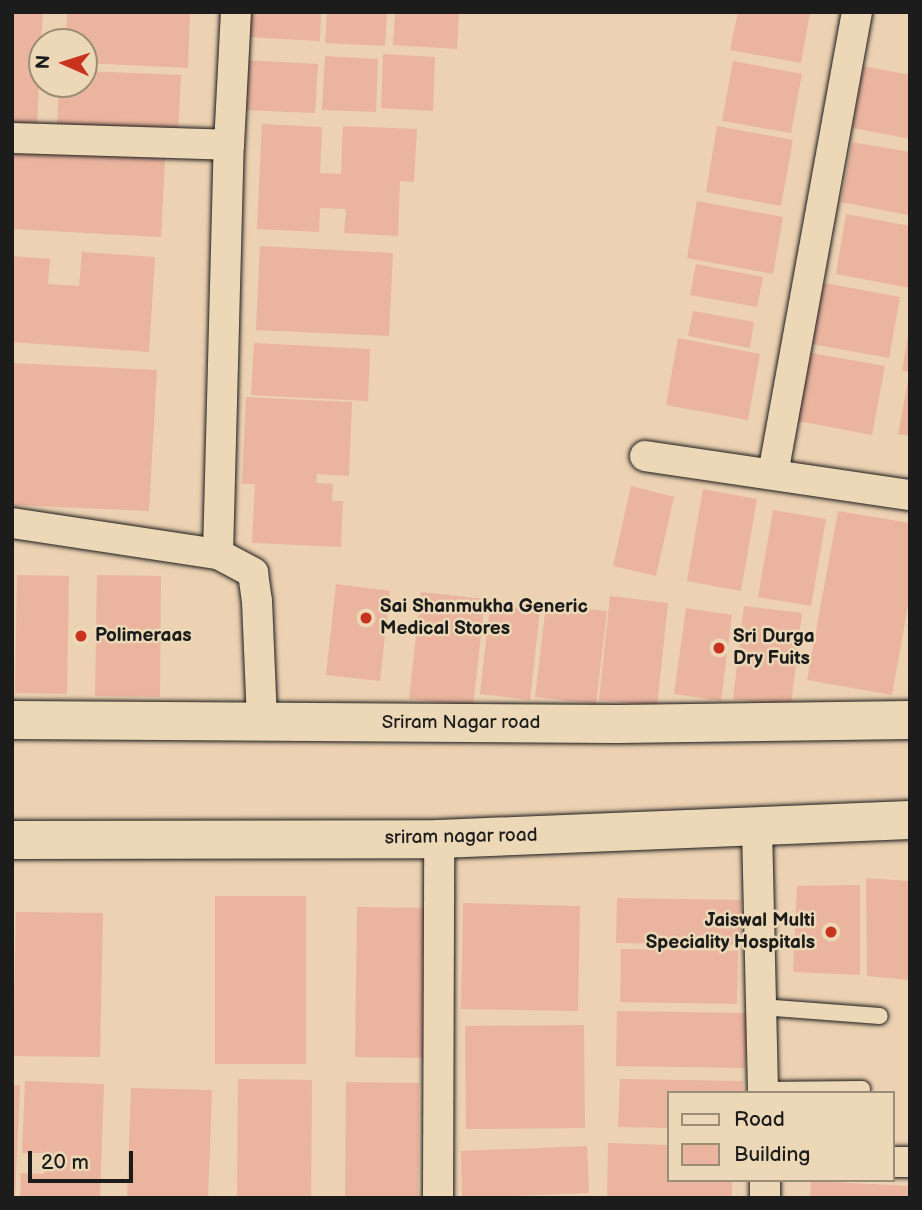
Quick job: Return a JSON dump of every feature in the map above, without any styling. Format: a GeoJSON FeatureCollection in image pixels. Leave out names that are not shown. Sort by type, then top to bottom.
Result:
{"type":"FeatureCollection","features":[{"type":"Feature","properties":{"kind":"main road","name":"Sriram Nagar road"},"geometry":{"type":"LineString","coordinates":[[12,720],[618,724],[910,720]]}},
{"type":"Feature","properties":{"kind":"main road","name":"sriram nagar road"},"geometry":{"type":"LineString","coordinates":[[12,840],[439,839],[910,820]]}},
{"type":"Feature","properties":{"kind":"street"},"geometry":{"type":"LineString","coordinates":[[218,554],[229,145],[236,12]]}},
{"type":"Feature","properties":{"kind":"street"},"geometry":{"type":"LineString","coordinates":[[773,474],[857,12]]}},
{"type":"Feature","properties":{"kind":"street"},"geometry":{"type":"LineString","coordinates":[[12,138],[229,145]]}},
{"type":"Feature","properties":{"kind":"street"},"geometry":{"type":"LineString","coordinates":[[645,456],[910,495]]}},
{"type":"Feature","properties":{"kind":"street"},"geometry":{"type":"LineString","coordinates":[[12,523],[218,554],[253,573],[257,601],[262,722]]}},
{"type":"Feature","properties":{"kind":"street"},"geometry":{"type":"LineString","coordinates":[[757,827],[763,1091]]}},
{"type":"Feature","properties":{"kind":"street"},"geometry":{"type":"LineString","coordinates":[[438,1198],[439,839]]}},
{"type":"Feature","properties":{"kind":"lane"},"geometry":{"type":"LineString","coordinates":[[761,1007],[880,1016]]}},
{"type":"Feature","properties":{"kind":"lane"},"geometry":{"type":"LineString","coordinates":[[763,1091],[862,1089]]}},
{"type":"Feature","properties":{"kind":"building"},"geometry":{"type":"Polygon","coordinates":[[[12,12],[43,12],[42,28],[28,28],[28,98],[38,98],[37,124],[12,123],[12,12]]]}},
{"type":"Feature","properties":{"kind":"building"},"geometry":{"type":"Polygon","coordinates":[[[67,12],[190,12],[188,68],[98,64],[98,28],[66,28],[67,12]]]}},
{"type":"Feature","properties":{"kind":"building"},"geometry":{"type":"Polygon","coordinates":[[[248,12],[321,12],[320,41],[247,37],[248,12]]]}},
{"type":"Feature","properties":{"kind":"building"},"geometry":{"type":"Polygon","coordinates":[[[327,12],[387,12],[385,46],[325,43],[327,12]]]}},
{"type":"Feature","properties":{"kind":"building"},"geometry":{"type":"Polygon","coordinates":[[[395,12],[459,12],[457,49],[393,45],[395,12]]]}},
{"type":"Feature","properties":{"kind":"building"},"geometry":{"type":"Polygon","coordinates":[[[738,12],[810,12],[801,63],[730,50],[738,12]]]}},
{"type":"Feature","properties":{"kind":"building"},"geometry":{"type":"Polygon","coordinates":[[[383,54],[435,57],[433,111],[381,108],[383,54]]]}},
{"type":"Feature","properties":{"kind":"building"},"geometry":{"type":"Polygon","coordinates":[[[325,56],[378,59],[376,112],[322,110],[325,56]]]}},
{"type":"Feature","properties":{"kind":"building"},"geometry":{"type":"Polygon","coordinates":[[[243,60],[318,64],[315,113],[241,110],[243,60]]]}},
{"type":"Feature","properties":{"kind":"building"},"geometry":{"type":"Polygon","coordinates":[[[733,61],[802,74],[791,133],[722,121],[733,61]]]}},
{"type":"Feature","properties":{"kind":"building"},"geometry":{"type":"Polygon","coordinates":[[[863,66],[910,75],[910,139],[853,128],[863,66]]]}},
{"type":"Feature","properties":{"kind":"building"},"geometry":{"type":"Polygon","coordinates":[[[98,72],[181,75],[178,134],[57,127],[58,98],[98,98],[98,72]]]}},
{"type":"Feature","properties":{"kind":"building"},"geometry":{"type":"Polygon","coordinates":[[[262,124],[322,127],[320,173],[341,174],[343,126],[417,129],[414,182],[400,181],[398,236],[344,233],[346,209],[320,208],[319,232],[257,229],[262,124]]]}},
{"type":"Feature","properties":{"kind":"building"},"geometry":{"type":"Polygon","coordinates":[[[717,126],[793,140],[781,206],[706,192],[717,126]]]}},
{"type":"Feature","properties":{"kind":"building"},"geometry":{"type":"Polygon","coordinates":[[[852,142],[910,152],[908,215],[841,202],[852,142]]]}},
{"type":"Feature","properties":{"kind":"building"},"geometry":{"type":"Polygon","coordinates":[[[12,150],[165,158],[161,237],[12,229],[12,150]]]}},
{"type":"Feature","properties":{"kind":"building"},"geometry":{"type":"Polygon","coordinates":[[[697,201],[783,217],[773,274],[687,258],[697,201]]]}},
{"type":"Feature","properties":{"kind":"building"},"geometry":{"type":"Polygon","coordinates":[[[846,214],[910,226],[910,288],[836,274],[846,214]]]}},
{"type":"Feature","properties":{"kind":"building"},"geometry":{"type":"Polygon","coordinates":[[[260,246],[393,253],[389,336],[256,330],[260,246]]]}},
{"type":"Feature","properties":{"kind":"building"},"geometry":{"type":"Polygon","coordinates":[[[82,252],[155,257],[149,352],[12,342],[12,256],[50,259],[48,284],[79,286],[82,252]]]}},
{"type":"Feature","properties":{"kind":"building"},"geometry":{"type":"Polygon","coordinates":[[[696,264],[763,277],[757,307],[690,295],[696,264]]]}},
{"type":"Feature","properties":{"kind":"building"},"geometry":{"type":"Polygon","coordinates":[[[824,283],[900,297],[889,358],[812,344],[824,283]]]}},
{"type":"Feature","properties":{"kind":"building"},"geometry":{"type":"Polygon","coordinates":[[[693,311],[754,322],[750,348],[688,336],[693,311]]]}},
{"type":"Feature","properties":{"kind":"building"},"geometry":{"type":"Polygon","coordinates":[[[910,336],[910,372],[902,371],[910,336]]]}},
{"type":"Feature","properties":{"kind":"building"},"geometry":{"type":"Polygon","coordinates":[[[678,338],[760,354],[748,420],[666,405],[678,338]]]}},
{"type":"Feature","properties":{"kind":"building"},"geometry":{"type":"Polygon","coordinates":[[[254,343],[370,349],[368,401],[251,395],[254,343]]]}},
{"type":"Feature","properties":{"kind":"building"},"geometry":{"type":"Polygon","coordinates":[[[811,353],[885,366],[872,435],[798,421],[811,353]]]}},
{"type":"Feature","properties":{"kind":"building"},"geometry":{"type":"Polygon","coordinates":[[[12,363],[157,370],[149,511],[12,505],[12,363]]]}},
{"type":"Feature","properties":{"kind":"building"},"geometry":{"type":"Polygon","coordinates":[[[910,381],[910,436],[898,434],[910,381]]]}},
{"type":"Feature","properties":{"kind":"building"},"geometry":{"type":"Polygon","coordinates":[[[246,397],[352,402],[349,476],[317,474],[316,483],[333,484],[332,501],[343,501],[341,547],[252,543],[255,484],[242,484],[246,397]]]}},
{"type":"Feature","properties":{"kind":"building"},"geometry":{"type":"Polygon","coordinates":[[[631,486],[674,497],[656,576],[613,566],[631,486]]]}},
{"type":"Feature","properties":{"kind":"building"},"geometry":{"type":"Polygon","coordinates":[[[703,489],[757,499],[741,591],[687,581],[703,489]]]}},
{"type":"Feature","properties":{"kind":"building"},"geometry":{"type":"Polygon","coordinates":[[[773,510],[826,519],[811,606],[758,597],[773,510]]]}},
{"type":"Feature","properties":{"kind":"building"},"geometry":{"type":"Polygon","coordinates":[[[838,511],[910,523],[910,594],[892,695],[807,680],[838,511]]]}},
{"type":"Feature","properties":{"kind":"building"},"geometry":{"type":"Polygon","coordinates":[[[17,575],[69,576],[67,694],[15,693],[17,575]]]}},
{"type":"Feature","properties":{"kind":"building"},"geometry":{"type":"Polygon","coordinates":[[[97,575],[161,576],[160,697],[95,696],[97,575]]]}},
{"type":"Feature","properties":{"kind":"building"},"geometry":{"type":"Polygon","coordinates":[[[336,584],[390,591],[380,681],[326,675],[336,584]]]}},
{"type":"Feature","properties":{"kind":"building"},"geometry":{"type":"Polygon","coordinates":[[[421,592],[485,599],[473,706],[409,699],[421,592]]]}},
{"type":"Feature","properties":{"kind":"building"},"geometry":{"type":"Polygon","coordinates":[[[610,596],[668,603],[657,706],[599,700],[610,596]]]}},
{"type":"Feature","properties":{"kind":"building"},"geometry":{"type":"Polygon","coordinates":[[[490,605],[540,610],[530,700],[480,694],[490,605]]]}},
{"type":"Feature","properties":{"kind":"building"},"geometry":{"type":"Polygon","coordinates":[[[546,605],[607,611],[596,704],[535,697],[546,605]]]}},
{"type":"Feature","properties":{"kind":"building"},"geometry":{"type":"Polygon","coordinates":[[[744,606],[802,613],[791,705],[733,699],[744,606]]]}},
{"type":"Feature","properties":{"kind":"building"},"geometry":{"type":"Polygon","coordinates":[[[686,608],[732,615],[721,701],[674,694],[686,608]]]}},
{"type":"Feature","properties":{"kind":"building"},"geometry":{"type":"Polygon","coordinates":[[[866,878],[910,881],[910,980],[867,976],[866,878]]]}},
{"type":"Feature","properties":{"kind":"building"},"geometry":{"type":"Polygon","coordinates":[[[860,885],[860,975],[793,972],[797,886],[860,885]]]}},
{"type":"Feature","properties":{"kind":"building"},"geometry":{"type":"Polygon","coordinates":[[[215,896],[306,896],[306,1064],[215,1064],[215,896]]]}},
{"type":"Feature","properties":{"kind":"building"},"geometry":{"type":"Polygon","coordinates":[[[617,898],[741,900],[740,945],[616,943],[617,898]]]}},
{"type":"Feature","properties":{"kind":"building"},"geometry":{"type":"Polygon","coordinates":[[[463,903],[580,906],[578,1011],[461,1009],[463,903]]]}},
{"type":"Feature","properties":{"kind":"building"},"geometry":{"type":"Polygon","coordinates":[[[357,907],[431,908],[430,1058],[355,1057],[357,907]]]}},
{"type":"Feature","properties":{"kind":"building"},"geometry":{"type":"Polygon","coordinates":[[[16,912],[103,913],[100,1057],[13,1056],[16,912]]]}},
{"type":"Feature","properties":{"kind":"building"},"geometry":{"type":"Polygon","coordinates":[[[621,949],[738,951],[737,1004],[620,1002],[621,949]]]}},
{"type":"Feature","properties":{"kind":"building"},"geometry":{"type":"Polygon","coordinates":[[[617,1011],[747,1013],[745,1068],[616,1066],[617,1011]]]}},
{"type":"Feature","properties":{"kind":"building"},"geometry":{"type":"Polygon","coordinates":[[[584,1025],[585,1128],[466,1129],[465,1026],[584,1025]]]}},
{"type":"Feature","properties":{"kind":"building"},"geometry":{"type":"Polygon","coordinates":[[[238,1079],[312,1080],[311,1198],[237,1198],[238,1079]]]}},
{"type":"Feature","properties":{"kind":"building"},"geometry":{"type":"Polygon","coordinates":[[[620,1079],[743,1081],[743,1091],[666,1091],[666,1128],[618,1127],[620,1079]]]}},
{"type":"Feature","properties":{"kind":"building"},"geometry":{"type":"Polygon","coordinates":[[[25,1081],[104,1084],[100,1198],[20,1198],[21,1173],[44,1174],[45,1153],[22,1153],[25,1081]]]}},
{"type":"Feature","properties":{"kind":"building"},"geometry":{"type":"Polygon","coordinates":[[[346,1082],[419,1083],[418,1198],[345,1198],[346,1082]]]}},
{"type":"Feature","properties":{"kind":"building"},"geometry":{"type":"Polygon","coordinates":[[[12,1085],[20,1085],[15,1198],[12,1198],[12,1085]]]}},
{"type":"Feature","properties":{"kind":"building"},"geometry":{"type":"Polygon","coordinates":[[[131,1088],[212,1090],[208,1198],[127,1198],[131,1088]]]}},
{"type":"Feature","properties":{"kind":"building"},"geometry":{"type":"Polygon","coordinates":[[[608,1143],[666,1145],[666,1182],[732,1182],[732,1198],[607,1198],[608,1143]]]}},
{"type":"Feature","properties":{"kind":"building"},"geometry":{"type":"Polygon","coordinates":[[[587,1146],[589,1193],[462,1198],[461,1151],[587,1146]]]}},
{"type":"Feature","properties":{"kind":"building"},"geometry":{"type":"Polygon","coordinates":[[[811,1182],[910,1186],[910,1198],[810,1198],[811,1182]]]}},
{"type":"Feature","properties":{"kind":"place","name":"Sai Shanmukha Generic Medical Stores"},"geometry":{"type":"Point","coordinates":[366,618]}},
{"type":"Feature","properties":{"kind":"place","name":"Polimeraas"},"geometry":{"type":"Point","coordinates":[81,636]}},
{"type":"Feature","properties":{"kind":"place","name":"Sri Durga Dry Fuits"},"geometry":{"type":"Point","coordinates":[719,648]}},
{"type":"Feature","properties":{"kind":"place","name":"Jaiswal Multi Speciality Hospitals"},"geometry":{"type":"Point","coordinates":[831,932]}}]}
